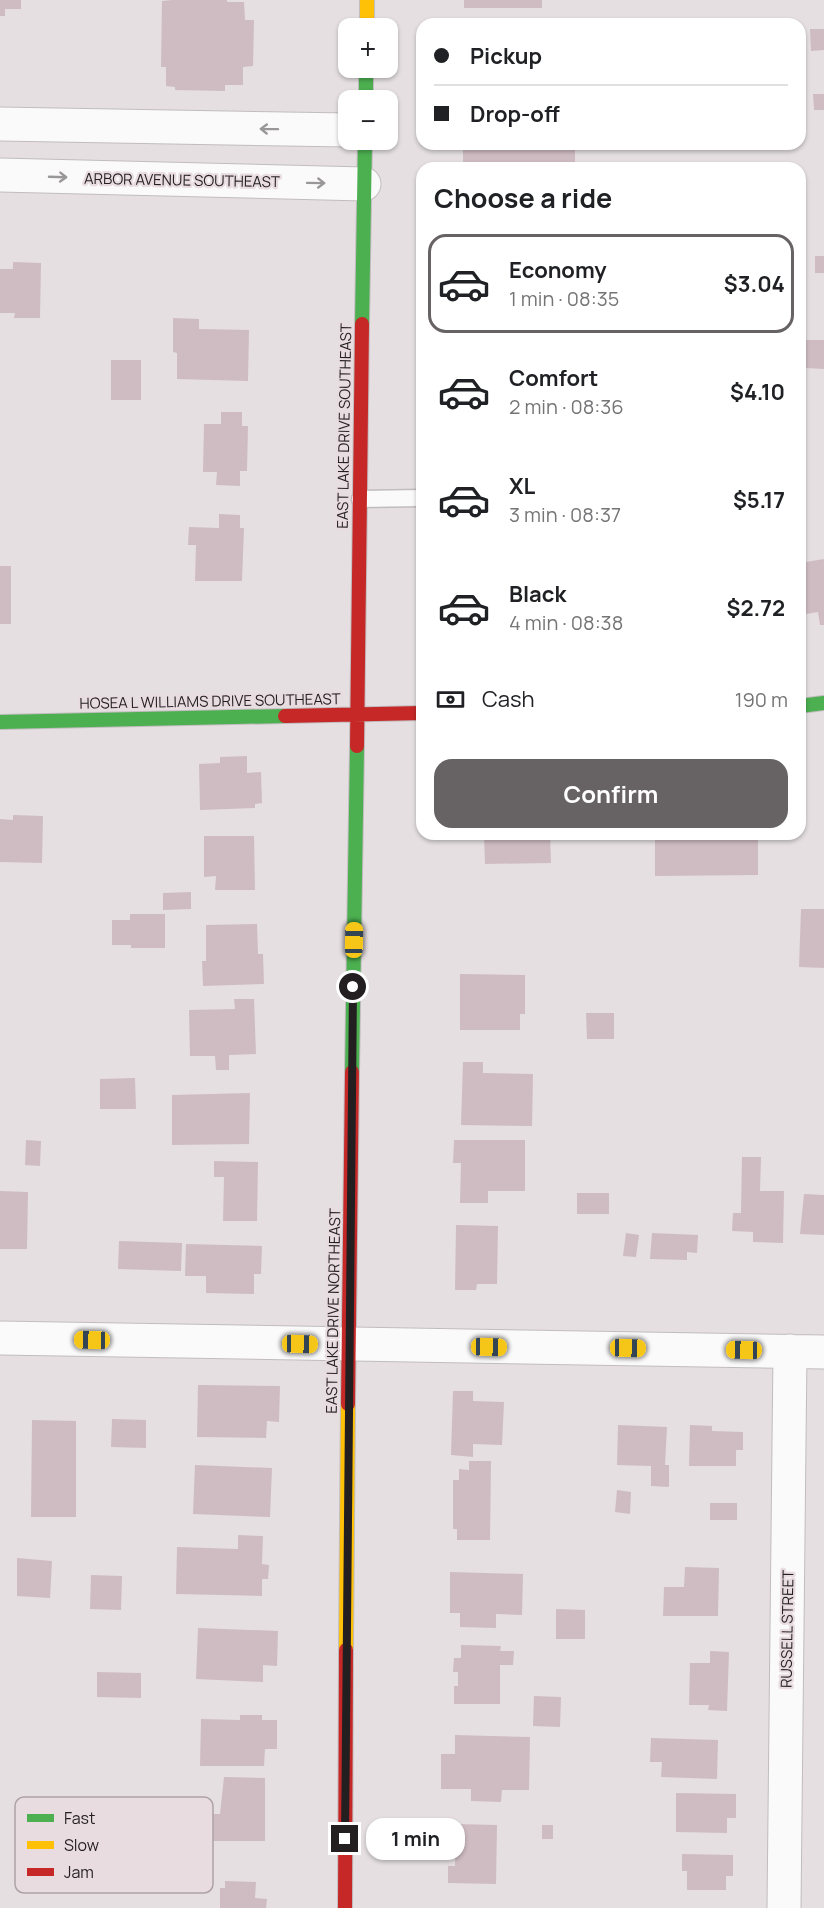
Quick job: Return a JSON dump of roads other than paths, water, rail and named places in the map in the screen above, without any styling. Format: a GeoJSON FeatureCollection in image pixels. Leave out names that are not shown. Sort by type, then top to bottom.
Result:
{"type":"FeatureCollection","features":[{"type":"Feature","properties":{"kind":"street"},"geometry":{"type":"LineString","coordinates":[[367,0],[367,18]]}},
{"type":"Feature","properties":{"kind":"street"},"geometry":{"type":"LineString","coordinates":[[0,124],[338,130]]}},
{"type":"Feature","properties":{"kind":"street","name":"EAST LAKE DRIVE SOUTHEAST"},"geometry":{"type":"LineString","coordinates":[[356,714],[365,150]]}},
{"type":"Feature","properties":{"kind":"street","name":"ARBOR AVENUE SOUTHEAST"},"geometry":{"type":"LineString","coordinates":[[0,176],[364,184]]}},
{"type":"Feature","properties":{"kind":"street"},"geometry":{"type":"LineString","coordinates":[[806,705],[824,703]]}},
{"type":"Feature","properties":{"kind":"street","name":"HOSEA L WILLIAMS DRIVE SOUTHEAST"},"geometry":{"type":"LineString","coordinates":[[0,722],[416,713]]}},
{"type":"Feature","properties":{"kind":"street","name":"EAST LAKE DRIVE NORTHEAST"},"geometry":{"type":"LineString","coordinates":[[345,1908],[356,714]]}},
{"type":"Feature","properties":{"kind":"street"},"geometry":{"type":"LineString","coordinates":[[0,1338],[824,1352]]}},
{"type":"Feature","properties":{"kind":"street","name":"RUSSELL STREET"},"geometry":{"type":"LineString","coordinates":[[784,1908],[790,1351]]}},
{"type":"Feature","properties":{"kind":"lane"},"geometry":{"type":"LineString","coordinates":[[360,499],[416,498]]}}]}
